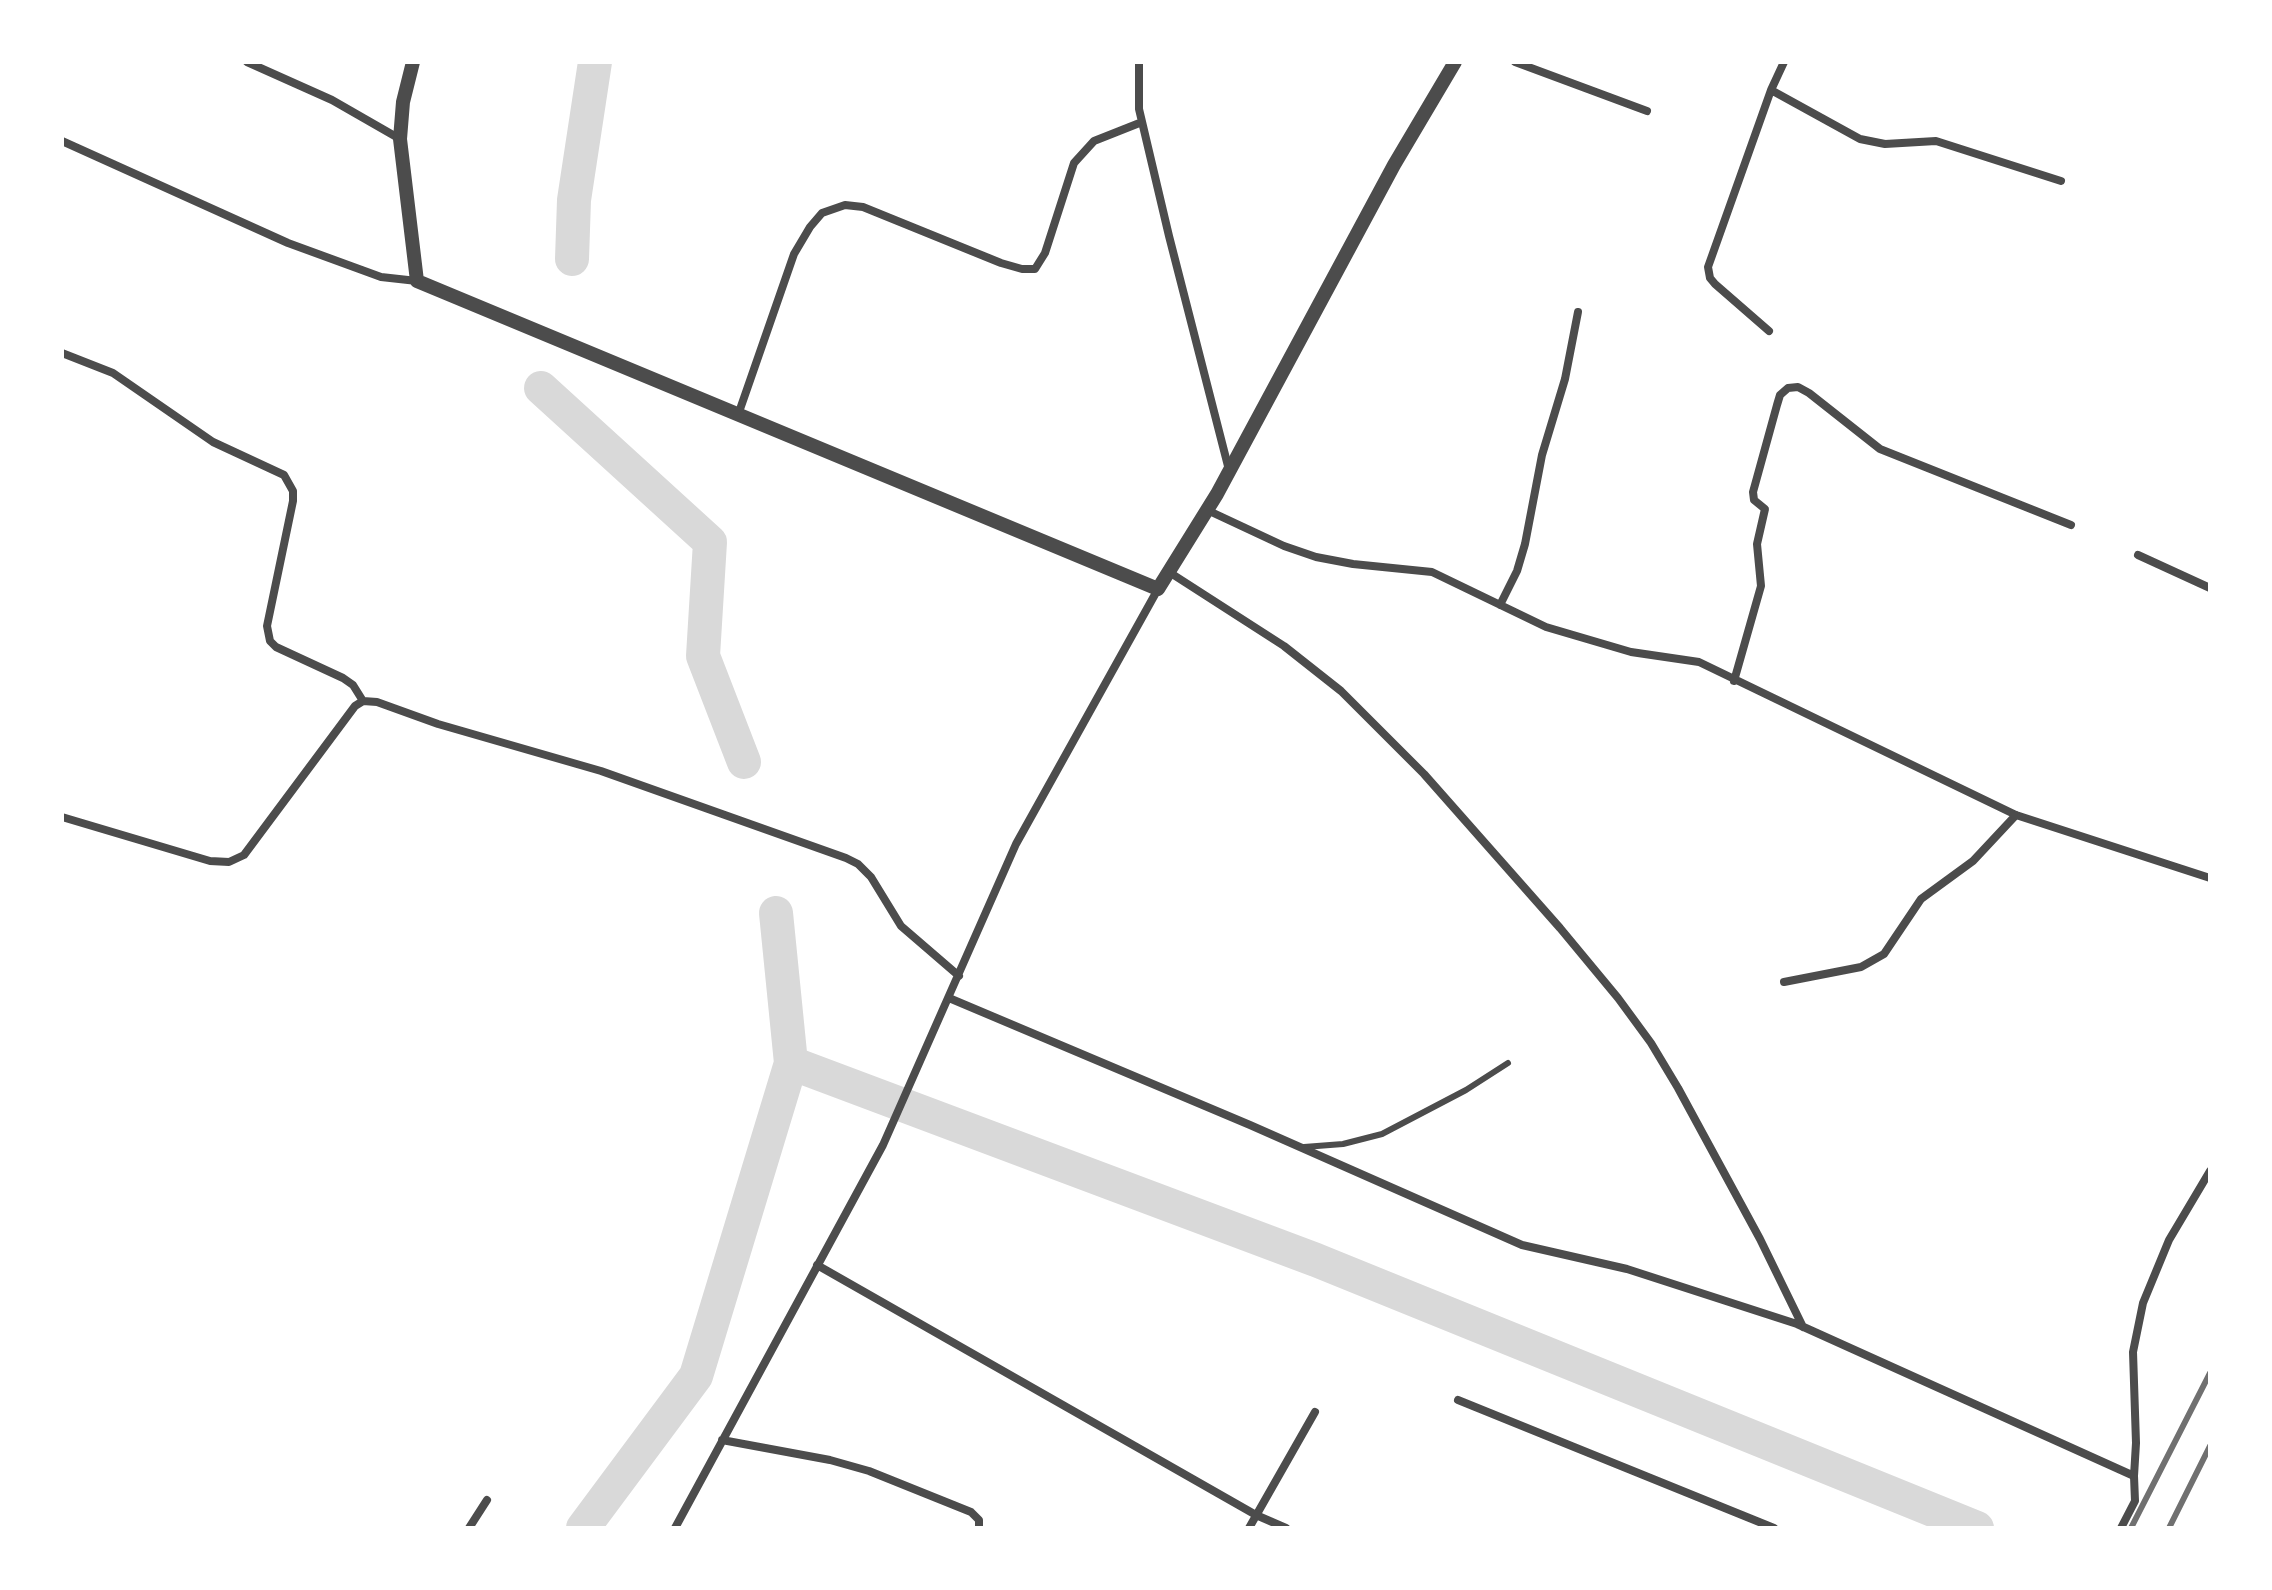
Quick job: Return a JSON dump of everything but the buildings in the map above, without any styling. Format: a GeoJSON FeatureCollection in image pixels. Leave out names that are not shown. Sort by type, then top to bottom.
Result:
{"type":"FeatureCollection","features":[{"type":"Feature","properties":{"kind":"street"},"geometry":{"type":"LineString","coordinates":[[247,62],[332,100],[400,139]]}},
{"type":"Feature","properties":{"kind":"street"},"geometry":{"type":"LineString","coordinates":[[413,62],[403,102],[400,139],[417,281]]}},
{"type":"Feature","properties":{"kind":"street"},"geometry":{"type":"LineString","coordinates":[[1139,62],[1139,109],[1229,471]]}},
{"type":"Feature","properties":{"kind":"street"},"geometry":{"type":"LineString","coordinates":[[675,1528],[883,1145],[1016,844],[1158,589],[1229,471],[1394,165],[1455,62]]}},
{"type":"Feature","properties":{"kind":"street"},"geometry":{"type":"LineString","coordinates":[[1515,62],[1647,111]]}},
{"type":"Feature","properties":{"kind":"street"},"geometry":{"type":"LineString","coordinates":[[1769,331],[1715,284],[1708,267],[1771,90],[1784,62]]}},
{"type":"Feature","properties":{"kind":"street"},"geometry":{"type":"LineString","coordinates":[[1771,90],[1860,139],[1885,144],[1929,140],[1946,143],[2061,181]]}},
{"type":"Feature","properties":{"kind":"street"},"geometry":{"type":"LineString","coordinates":[[738,415],[794,254],[822,213],[845,205],[863,207],[1001,263],[1035,269],[1045,253],[1074,163],[1094,141],[1142,122]]}},
{"type":"Feature","properties":{"kind":"street"},"geometry":{"type":"LineString","coordinates":[[62,141],[288,243],[381,277],[417,281],[1158,589]]}},
{"type":"Feature","properties":{"kind":"street"},"geometry":{"type":"LineString","coordinates":[[1500,605],[1517,571],[1525,544],[1542,455],[1565,379],[1578,312]]}},
{"type":"Feature","properties":{"kind":"street"},"geometry":{"type":"LineString","coordinates":[[62,353],[113,373],[213,442],[284,475],[293,491],[293,501],[267,626],[270,641],[276,647],[343,678],[353,685],[363,701]]}},
{"type":"Feature","properties":{"kind":"street"},"geometry":{"type":"LineString","coordinates":[[1734,681],[1761,586],[1757,544],[1765,509],[1754,500],[1753,492],[1780,395],[1788,388],[1798,387],[1809,393],[1880,449],[2071,525]]}},
{"type":"Feature","properties":{"kind":"street"},"geometry":{"type":"LineString","coordinates":[[1206,509],[1284,546],[1316,557],[1432,572],[1546,627],[1631,652],[1699,662],[2016,815],[2210,878]]}},
{"type":"Feature","properties":{"kind":"street"},"geometry":{"type":"LineString","coordinates":[[2138,555],[2210,588]]}},
{"type":"Feature","properties":{"kind":"street"},"geometry":{"type":"LineString","coordinates":[[1169,572],[1284,646],[1341,691],[1424,774],[1618,998],[1651,1043],[1678,1088],[1760,1239],[1803,1327]]}},
{"type":"Feature","properties":{"kind":"street"},"geometry":{"type":"LineString","coordinates":[[62,817],[210,861],[229,862],[244,855],[355,706],[363,701],[377,702],[438,724],[601,771],[846,858],[858,864],[871,877],[901,926],[959,976]]}},
{"type":"Feature","properties":{"kind":"street"},"geometry":{"type":"LineString","coordinates":[[1784,982],[1861,967],[1884,954],[1921,899],[1973,861],[2016,815]]}},
{"type":"Feature","properties":{"kind":"street"},"geometry":{"type":"LineString","coordinates":[[949,998],[1522,1245],[1627,1269],[1803,1327],[2134,1476]]}},
{"type":"Feature","properties":{"kind":"street"},"geometry":{"type":"LineString","coordinates":[[2121,1528],[2135,1501],[2133,1352],[2143,1303],[2169,1240],[2210,1171]]}},
{"type":"Feature","properties":{"kind":"street"},"geometry":{"type":"LineString","coordinates":[[817,1265],[1256,1515],[1286,1528]]}},
{"type":"Feature","properties":{"kind":"street"},"geometry":{"type":"LineString","coordinates":[[1458,1400],[1774,1528]]}},
{"type":"Feature","properties":{"kind":"street"},"geometry":{"type":"LineString","coordinates":[[1249,1528],[1315,1412]]}},
{"type":"Feature","properties":{"kind":"street"},"geometry":{"type":"LineString","coordinates":[[722,1440],[830,1460],[869,1471],[971,1512],[979,1520],[979,1528]]}},
{"type":"Feature","properties":{"kind":"street"},"geometry":{"type":"LineString","coordinates":[[469,1528],[487,1500]]}},
{"type":"Feature","properties":{"kind":"lane"},"geometry":{"type":"LineString","coordinates":[[1298,1147],[1343,1144],[1382,1134],[1466,1090],[1508,1063]]}},
{"type":"Feature","properties":{"kind":"waterway"},"geometry":{"type":"LineString","coordinates":[[572,259],[574,200],[595,62]]}},
{"type":"Feature","properties":{"kind":"waterway"},"geometry":{"type":"LineString","coordinates":[[541,388],[710,542],[703,656],[744,762]]}},
{"type":"Feature","properties":{"kind":"waterway"},"geometry":{"type":"LineString","coordinates":[[583,1528],[696,1376],[791,1063],[776,913]]}},
{"type":"Feature","properties":{"kind":"waterway"},"geometry":{"type":"LineString","coordinates":[[791,1063],[1316,1260],[1977,1528]]}},
{"type":"Feature","properties":{"kind":"railway"},"geometry":{"type":"LineString","coordinates":[[2131,1528],[2210,1373]]}},
{"type":"Feature","properties":{"kind":"railway"},"geometry":{"type":"LineString","coordinates":[[2169,1528],[2210,1446]]}}]}
